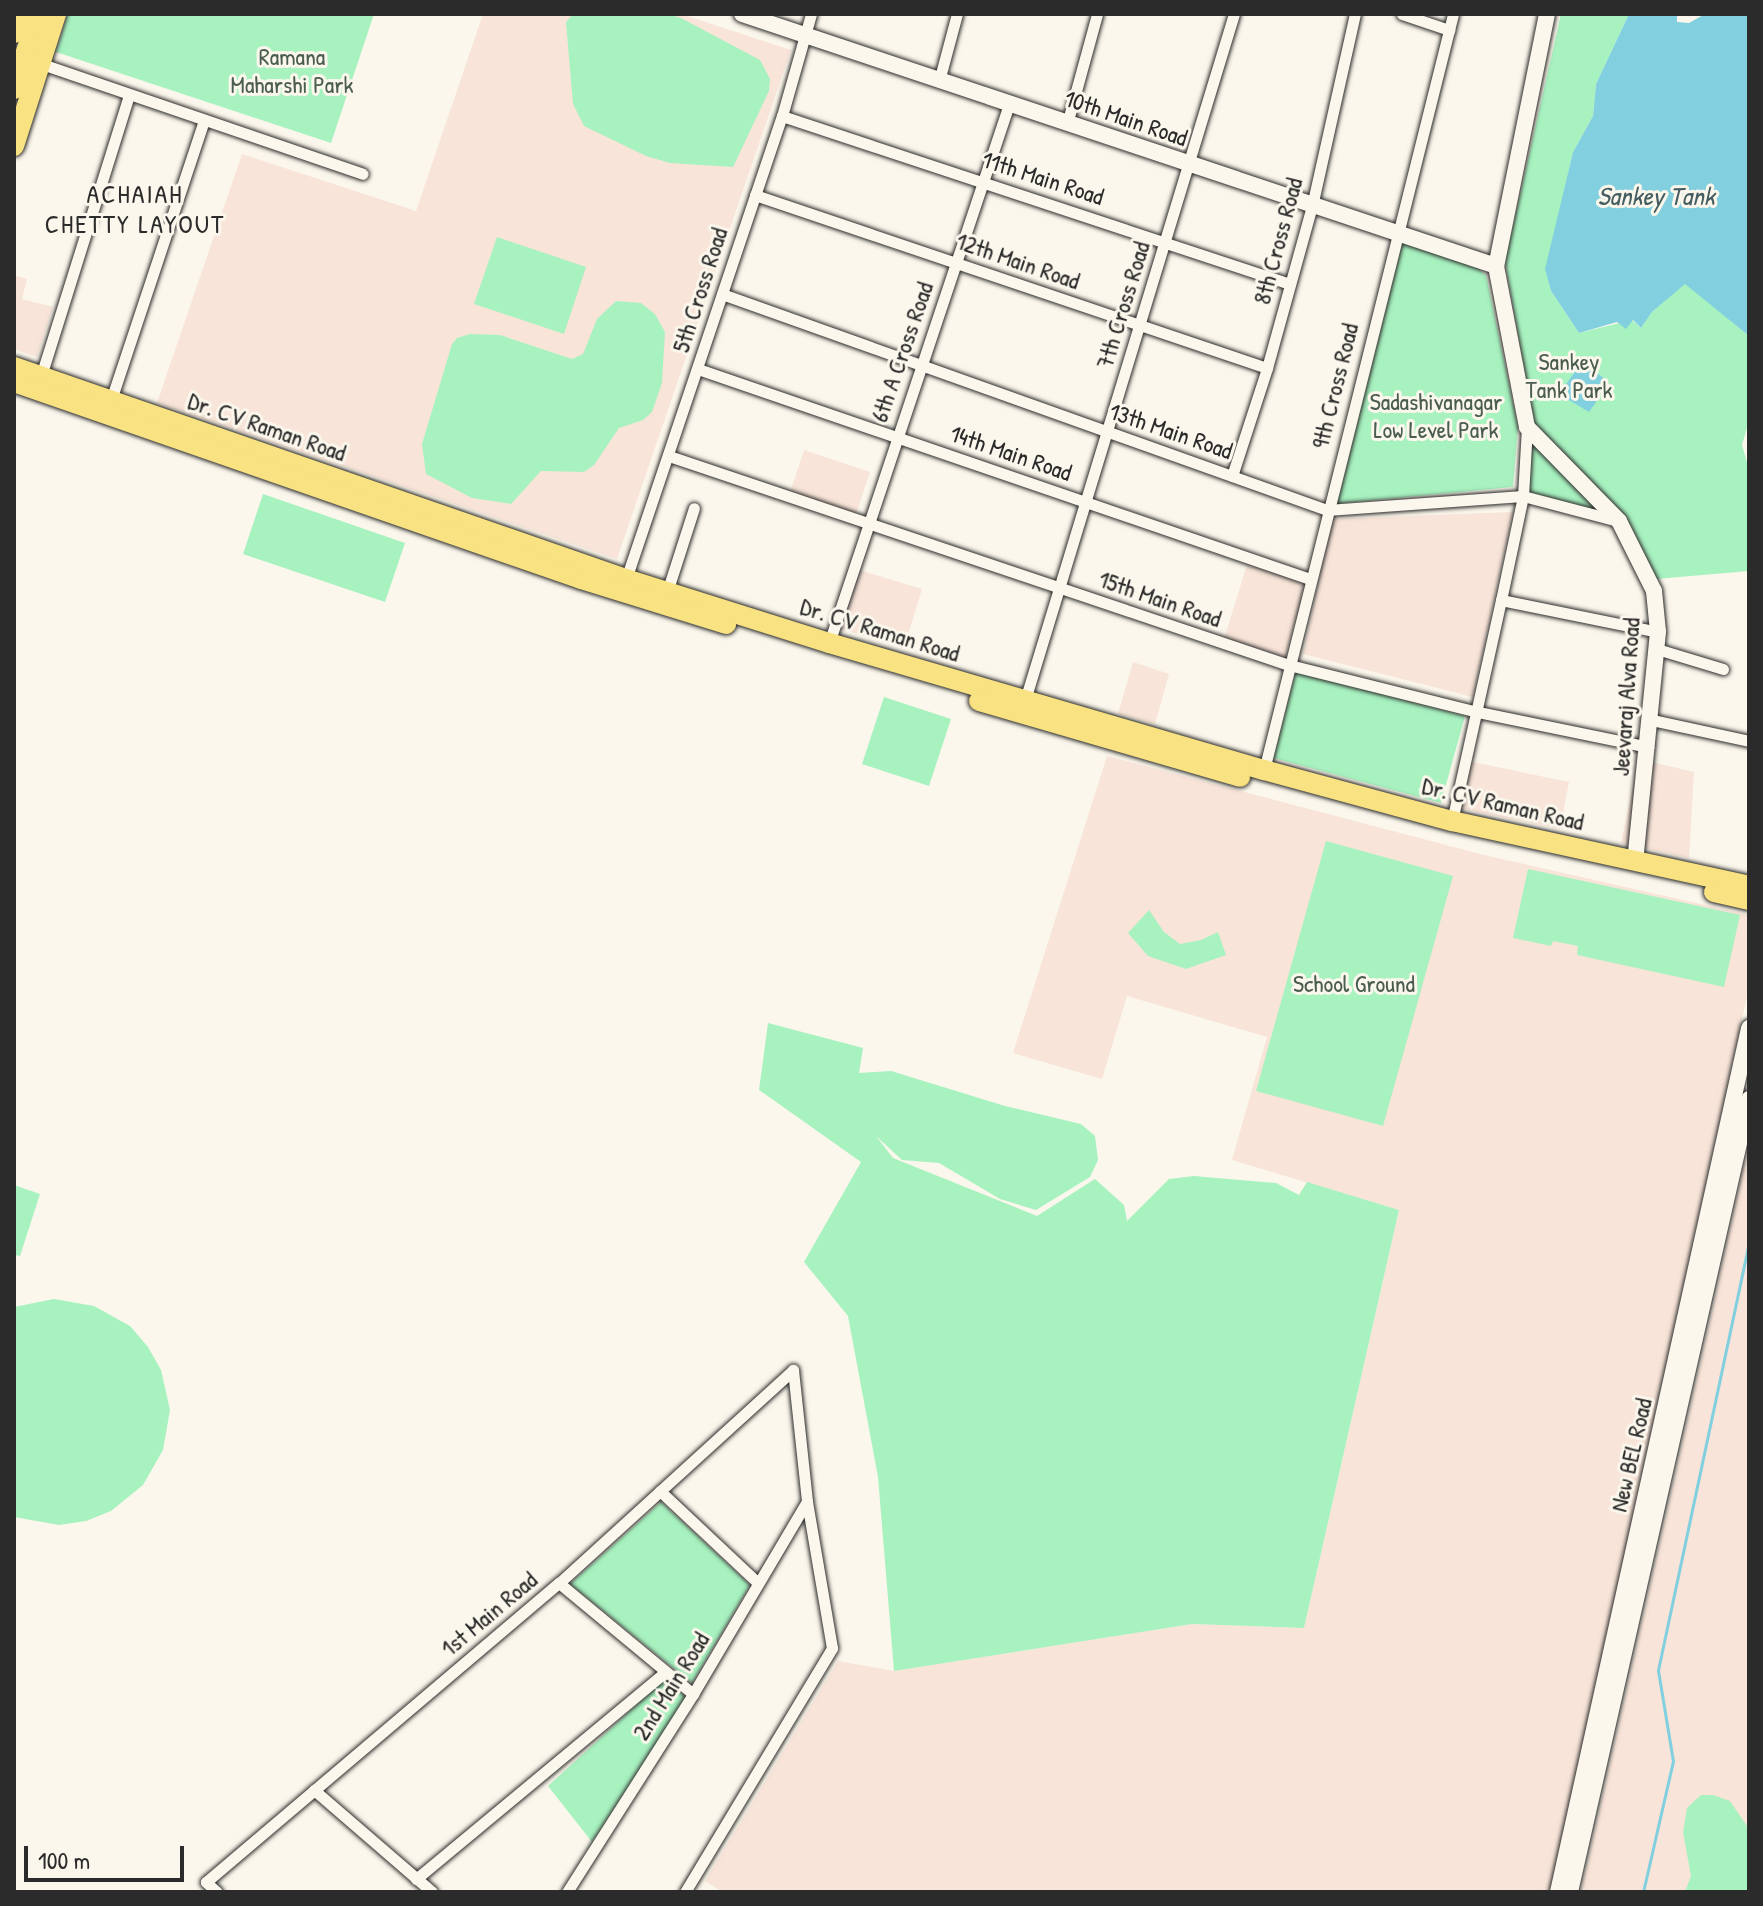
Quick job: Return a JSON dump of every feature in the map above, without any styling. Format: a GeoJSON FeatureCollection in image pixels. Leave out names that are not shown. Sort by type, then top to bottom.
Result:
{"type":"FeatureCollection","features":[{"type":"Feature","properties":{"kind":"highway"},"geometry":{"type":"LineString","coordinates":[[14,33],[20,14]]}},
{"type":"Feature","properties":{"kind":"highway"},"geometry":{"type":"LineString","coordinates":[[14,89],[38,14]]}},
{"type":"Feature","properties":{"kind":"highway"},"geometry":{"type":"LineString","coordinates":[[14,146],[56,14]]}},
{"type":"Feature","properties":{"kind":"highway","name":"Dr. CV Raman Road"},"geometry":{"type":"LineString","coordinates":[[14,367],[626,579],[829,643],[1264,770],[1452,821],[1636,855],[1749,886]]}},
{"type":"Feature","properties":{"kind":"highway","name":"Dr. CV Raman Road"},"geometry":{"type":"LineString","coordinates":[[14,382],[619,592],[1073,730],[1394,818],[1749,900]]}},
{"type":"Feature","properties":{"kind":"main road","name":"10th Main Road"},"geometry":{"type":"LineString","coordinates":[[742,14],[1496,266]]}},
{"type":"Feature","properties":{"kind":"main road"},"geometry":{"type":"LineString","coordinates":[[1527,427],[1496,266],[1547,14]]}},
{"type":"Feature","properties":{"kind":"main road","name":"Jeevaraj Alva Road"},"geometry":{"type":"LineString","coordinates":[[1527,427],[1619,521],[1654,591],[1658,640],[1636,855]]}},
{"type":"Feature","properties":{"kind":"main road","name":"New BEL Road"},"geometry":{"type":"LineString","coordinates":[[1558,1892],[1749,1028]]}},
{"type":"Feature","properties":{"kind":"main road","name":"New BEL Road"},"geometry":{"type":"LineString","coordinates":[[1570,1892],[1749,1099]]}},
{"type":"Feature","properties":{"kind":"street","name":"5th Cross Road"},"geometry":{"type":"LineString","coordinates":[[626,579],[782,116],[811,14]]}},
{"type":"Feature","properties":{"kind":"street"},"geometry":{"type":"LineString","coordinates":[[939,81],[957,14]]}},
{"type":"Feature","properties":{"kind":"street"},"geometry":{"type":"LineString","coordinates":[[1067,124],[1097,14]]}},
{"type":"Feature","properties":{"kind":"street","name":"7th Cross Road"},"geometry":{"type":"LineString","coordinates":[[1025,700],[1234,14]]}},
{"type":"Feature","properties":{"kind":"street","name":"8th Cross Road"},"geometry":{"type":"LineString","coordinates":[[1232,476],[1267,368],[1312,206],[1355,14]]}},
{"type":"Feature","properties":{"kind":"street"},"geometry":{"type":"LineString","coordinates":[[1402,14],[1449,30]]}},
{"type":"Feature","properties":{"kind":"street","name":"9th Cross Road"},"geometry":{"type":"LineString","coordinates":[[1264,770],[1453,14]]}},
{"type":"Feature","properties":{"kind":"street"},"geometry":{"type":"LineString","coordinates":[[39,63],[363,174]]}},
{"type":"Feature","properties":{"kind":"street"},"geometry":{"type":"LineString","coordinates":[[41,376],[129,95]]}},
{"type":"Feature","properties":{"kind":"street","name":"6th A Cross Road"},"geometry":{"type":"LineString","coordinates":[[829,643],[1009,104]]}},
{"type":"Feature","properties":{"kind":"street","name":"11th Main Road"},"geometry":{"type":"LineString","coordinates":[[782,116],[1290,284]]}},
{"type":"Feature","properties":{"kind":"street"},"geometry":{"type":"LineString","coordinates":[[111,400],[204,120]]}},
{"type":"Feature","properties":{"kind":"street","name":"12th Main Road"},"geometry":{"type":"LineString","coordinates":[[755,195],[1267,368]]}},
{"type":"Feature","properties":{"kind":"street","name":"13th Main Road"},"geometry":{"type":"LineString","coordinates":[[722,294],[1327,510],[1523,496],[1619,521]]}},
{"type":"Feature","properties":{"kind":"street","name":"14th Main Road"},"geometry":{"type":"LineString","coordinates":[[698,369],[1310,579]]}},
{"type":"Feature","properties":{"kind":"street"},"geometry":{"type":"LineString","coordinates":[[1452,821],[1523,496],[1527,427]]}},
{"type":"Feature","properties":{"kind":"street","name":"15th Main Road"},"geometry":{"type":"LineString","coordinates":[[669,456],[1289,665],[1478,712],[1648,747]]}},
{"type":"Feature","properties":{"kind":"street"},"geometry":{"type":"LineString","coordinates":[[667,592],[694,508]]}},
{"type":"Feature","properties":{"kind":"street"},"geometry":{"type":"LineString","coordinates":[[1501,600],[1658,640],[1723,669]]}},
{"type":"Feature","properties":{"kind":"street"},"geometry":{"type":"LineString","coordinates":[[1652,720],[1749,741]]}},
{"type":"Feature","properties":{"kind":"street","name":"1st Main Road"},"geometry":{"type":"LineString","coordinates":[[217,1892],[206,1882],[559,1583],[793,1370],[807,1501]]}},
{"type":"Feature","properties":{"kind":"street"},"geometry":{"type":"LineString","coordinates":[[660,1491],[758,1583]]}},
{"type":"Feature","properties":{"kind":"street"},"geometry":{"type":"LineString","coordinates":[[685,1892],[832,1648],[807,1501]]}},
{"type":"Feature","properties":{"kind":"street","name":"2nd Main Road"},"geometry":{"type":"LineString","coordinates":[[567,1892],[693,1694],[807,1501]]}},
{"type":"Feature","properties":{"kind":"street"},"geometry":{"type":"LineString","coordinates":[[559,1583],[693,1694]]}},
{"type":"Feature","properties":{"kind":"street"},"geometry":{"type":"LineString","coordinates":[[416,1879],[665,1672]]}},
{"type":"Feature","properties":{"kind":"street"},"geometry":{"type":"LineString","coordinates":[[314,1790],[432,1892]]}},
{"type":"Feature","properties":{"kind":"shaded area"},"geometry":{"type":"Polygon","coordinates":[[[483,14],[681,14],[791,50],[617,559],[157,403],[242,154],[416,211],[483,14]]]}},
{"type":"Feature","properties":{"kind":"shaded area"},"geometry":{"type":"Polygon","coordinates":[[[14,275],[27,279],[22,299],[53,307],[37,357],[14,349],[14,275]]]}},
{"type":"Feature","properties":{"kind":"shaded area"},"geometry":{"type":"Polygon","coordinates":[[[804,450],[870,472],[856,514],[790,493],[804,450]]]}},
{"type":"Feature","properties":{"kind":"shaded area"},"geometry":{"type":"Polygon","coordinates":[[[1513,512],[1473,697],[1303,654],[1332,519],[1513,512]]]}},
{"type":"Feature","properties":{"kind":"shaded area"},"geometry":{"type":"Polygon","coordinates":[[[1247,565],[1307,583],[1285,657],[1224,639],[1247,565]]]}},
{"type":"Feature","properties":{"kind":"shaded area"},"geometry":{"type":"Polygon","coordinates":[[[859,570],[922,589],[904,648],[841,629],[859,570]]]}},
{"type":"Feature","properties":{"kind":"shaded area"},"geometry":{"type":"Polygon","coordinates":[[[1133,662],[1169,674],[1155,724],[1118,714],[1133,662]]]}},
{"type":"Feature","properties":{"kind":"shaded area"},"geometry":{"type":"Polygon","coordinates":[[[1107,756],[1484,855],[1749,915],[1749,987],[1550,1892],[723,1892],[705,1881],[838,1661],[894,1671],[1192,1624],[1304,1628],[1399,1210],[1232,1160],[1267,1037],[1127,996],[1102,1079],[1013,1053],[1107,756]]]}},
{"type":"Feature","properties":{"kind":"shaded area"},"geometry":{"type":"Polygon","coordinates":[[[1639,759],[1694,772],[1689,858],[1621,843],[1639,759]]]}},
{"type":"Feature","properties":{"kind":"shaded area"},"geometry":{"type":"Polygon","coordinates":[[[1468,761],[1569,782],[1560,829],[1458,808],[1468,761]]]}},
{"type":"Feature","properties":{"kind":"shaded area"},"geometry":{"type":"Polygon","coordinates":[[[1749,1142],[1749,1892],[1581,1892],[1711,1317],[1749,1142]]]}},
{"type":"Feature","properties":{"kind":"green space","name":"Ramana Maharshi Park"},"geometry":{"type":"Polygon","coordinates":[[[68,14],[374,14],[331,143],[56,52],[68,14]]]}},
{"type":"Feature","properties":{"kind":"green space"},"geometry":{"type":"Polygon","coordinates":[[[573,14],[667,14],[681,18],[760,60],[770,79],[769,91],[733,167],[670,163],[646,156],[584,126],[573,104],[566,22],[573,14]]]}},
{"type":"Feature","properties":{"kind":"green space","name":"Sankey Tank Park"},"geometry":{"type":"Polygon","coordinates":[[[1561,14],[1629,14],[1596,84],[1593,116],[1573,152],[1546,269],[1551,291],[1579,333],[1632,320],[1641,328],[1652,312],[1685,283],[1749,336],[1749,421],[1742,445],[1749,469],[1749,571],[1656,579],[1534,424],[1505,261],[1561,14]]]}},
{"type":"Feature","properties":{"kind":"green space"},"geometry":{"type":"Polygon","coordinates":[[[497,237],[586,267],[564,334],[474,304],[497,237]]]}},
{"type":"Feature","properties":{"kind":"green space","name":"Sadashivanagar Low Level Park"},"geometry":{"type":"Polygon","coordinates":[[[1400,242],[1477,268],[1486,275],[1518,427],[1513,487],[1334,504],[1400,242]]]}},
{"type":"Feature","properties":{"kind":"green space"},"geometry":{"type":"Polygon","coordinates":[[[616,301],[641,303],[655,314],[665,332],[662,383],[652,412],[643,420],[619,428],[594,465],[584,472],[541,471],[511,504],[472,498],[426,474],[422,444],[452,344],[457,338],[470,334],[500,335],[572,359],[583,354],[597,319],[616,301]]]}},
{"type":"Feature","properties":{"kind":"green space"},"geometry":{"type":"Polygon","coordinates":[[[1527,427],[1619,521],[1523,496],[1527,427]]]}},
{"type":"Feature","properties":{"kind":"green space"},"geometry":{"type":"Polygon","coordinates":[[[263,494],[405,543],[385,602],[243,554],[263,494]]]}},
{"type":"Feature","properties":{"kind":"green space"},"geometry":{"type":"Polygon","coordinates":[[[1296,671],[1465,716],[1441,803],[1273,758],[1296,671]]]}},
{"type":"Feature","properties":{"kind":"green space"},"geometry":{"type":"Polygon","coordinates":[[[884,697],[951,719],[929,786],[862,764],[884,697]]]}},
{"type":"Feature","properties":{"kind":"green space","name":"School Ground"},"geometry":{"type":"Polygon","coordinates":[[[1326,841],[1453,876],[1383,1126],[1256,1091],[1326,841]]]}},
{"type":"Feature","properties":{"kind":"green space"},"geometry":{"type":"Polygon","coordinates":[[[1528,869],[1740,915],[1724,987],[1577,955],[1578,946],[1553,941],[1551,946],[1513,938],[1528,869]]]}},
{"type":"Feature","properties":{"kind":"green space"},"geometry":{"type":"Polygon","coordinates":[[[1149,910],[1164,932],[1180,944],[1201,940],[1218,932],[1226,955],[1186,969],[1148,956],[1128,933],[1149,910]]]}},
{"type":"Feature","properties":{"kind":"green space"},"geometry":{"type":"Polygon","coordinates":[[[768,1023],[863,1048],[859,1073],[891,1071],[1005,1106],[1081,1124],[1095,1136],[1098,1160],[1090,1177],[1036,1210],[1000,1199],[939,1163],[902,1160],[876,1136],[893,1158],[1037,1216],[1095,1179],[1124,1205],[1127,1221],[1169,1179],[1194,1176],[1276,1183],[1299,1195],[1307,1182],[1399,1210],[1304,1628],[1192,1624],[894,1671],[878,1477],[848,1316],[804,1262],[861,1162],[759,1090],[768,1023]]]}},
{"type":"Feature","properties":{"kind":"green space"},"geometry":{"type":"Polygon","coordinates":[[[14,1185],[40,1194],[20,1256],[14,1255],[14,1185]]]}},
{"type":"Feature","properties":{"kind":"green space"},"geometry":{"type":"Polygon","coordinates":[[[54,1299],[94,1306],[130,1326],[148,1347],[161,1370],[170,1410],[163,1450],[143,1485],[111,1511],[86,1521],[59,1525],[14,1517],[14,1307],[54,1299]]]}},
{"type":"Feature","properties":{"kind":"green space"},"geometry":{"type":"Polygon","coordinates":[[[661,1502],[750,1585],[692,1683],[570,1584],[661,1502]]]}},
{"type":"Feature","properties":{"kind":"green space"},"geometry":{"type":"Polygon","coordinates":[[[664,1680],[688,1698],[592,1842],[548,1786],[664,1680]]]}},
{"type":"Feature","properties":{"kind":"green space"},"geometry":{"type":"Polygon","coordinates":[[[1701,1795],[1713,1795],[1730,1801],[1749,1829],[1749,1892],[1685,1892],[1691,1876],[1683,1832],[1687,1808],[1701,1795]]]}},
{"type":"Feature","properties":{"kind":"water","name":"Sankey Tank"},"geometry":{"type":"Polygon","coordinates":[[[1629,14],[1677,14],[1677,22],[1689,23],[1705,14],[1749,14],[1749,336],[1685,284],[1652,312],[1641,328],[1633,320],[1626,329],[1617,322],[1579,333],[1551,291],[1545,269],[1573,152],[1593,116],[1596,84],[1629,14]]]}},
{"type":"Feature","properties":{"kind":"water"},"geometry":{"type":"Polygon","coordinates":[[[1582,362],[1605,379],[1593,394],[1599,398],[1589,412],[1559,394],[1582,362]]]}},
{"type":"Feature","properties":{"kind":"waterway"},"geometry":{"type":"LineString","coordinates":[[1643,1892],[1673,1761],[1658,1670],[1749,1241]]}},
{"type":"Feature","properties":{"kind":"district","name":"ACHAIAH CHETTY LAYOUT"},"geometry":{"type":"Point","coordinates":[135,209]}}]}
